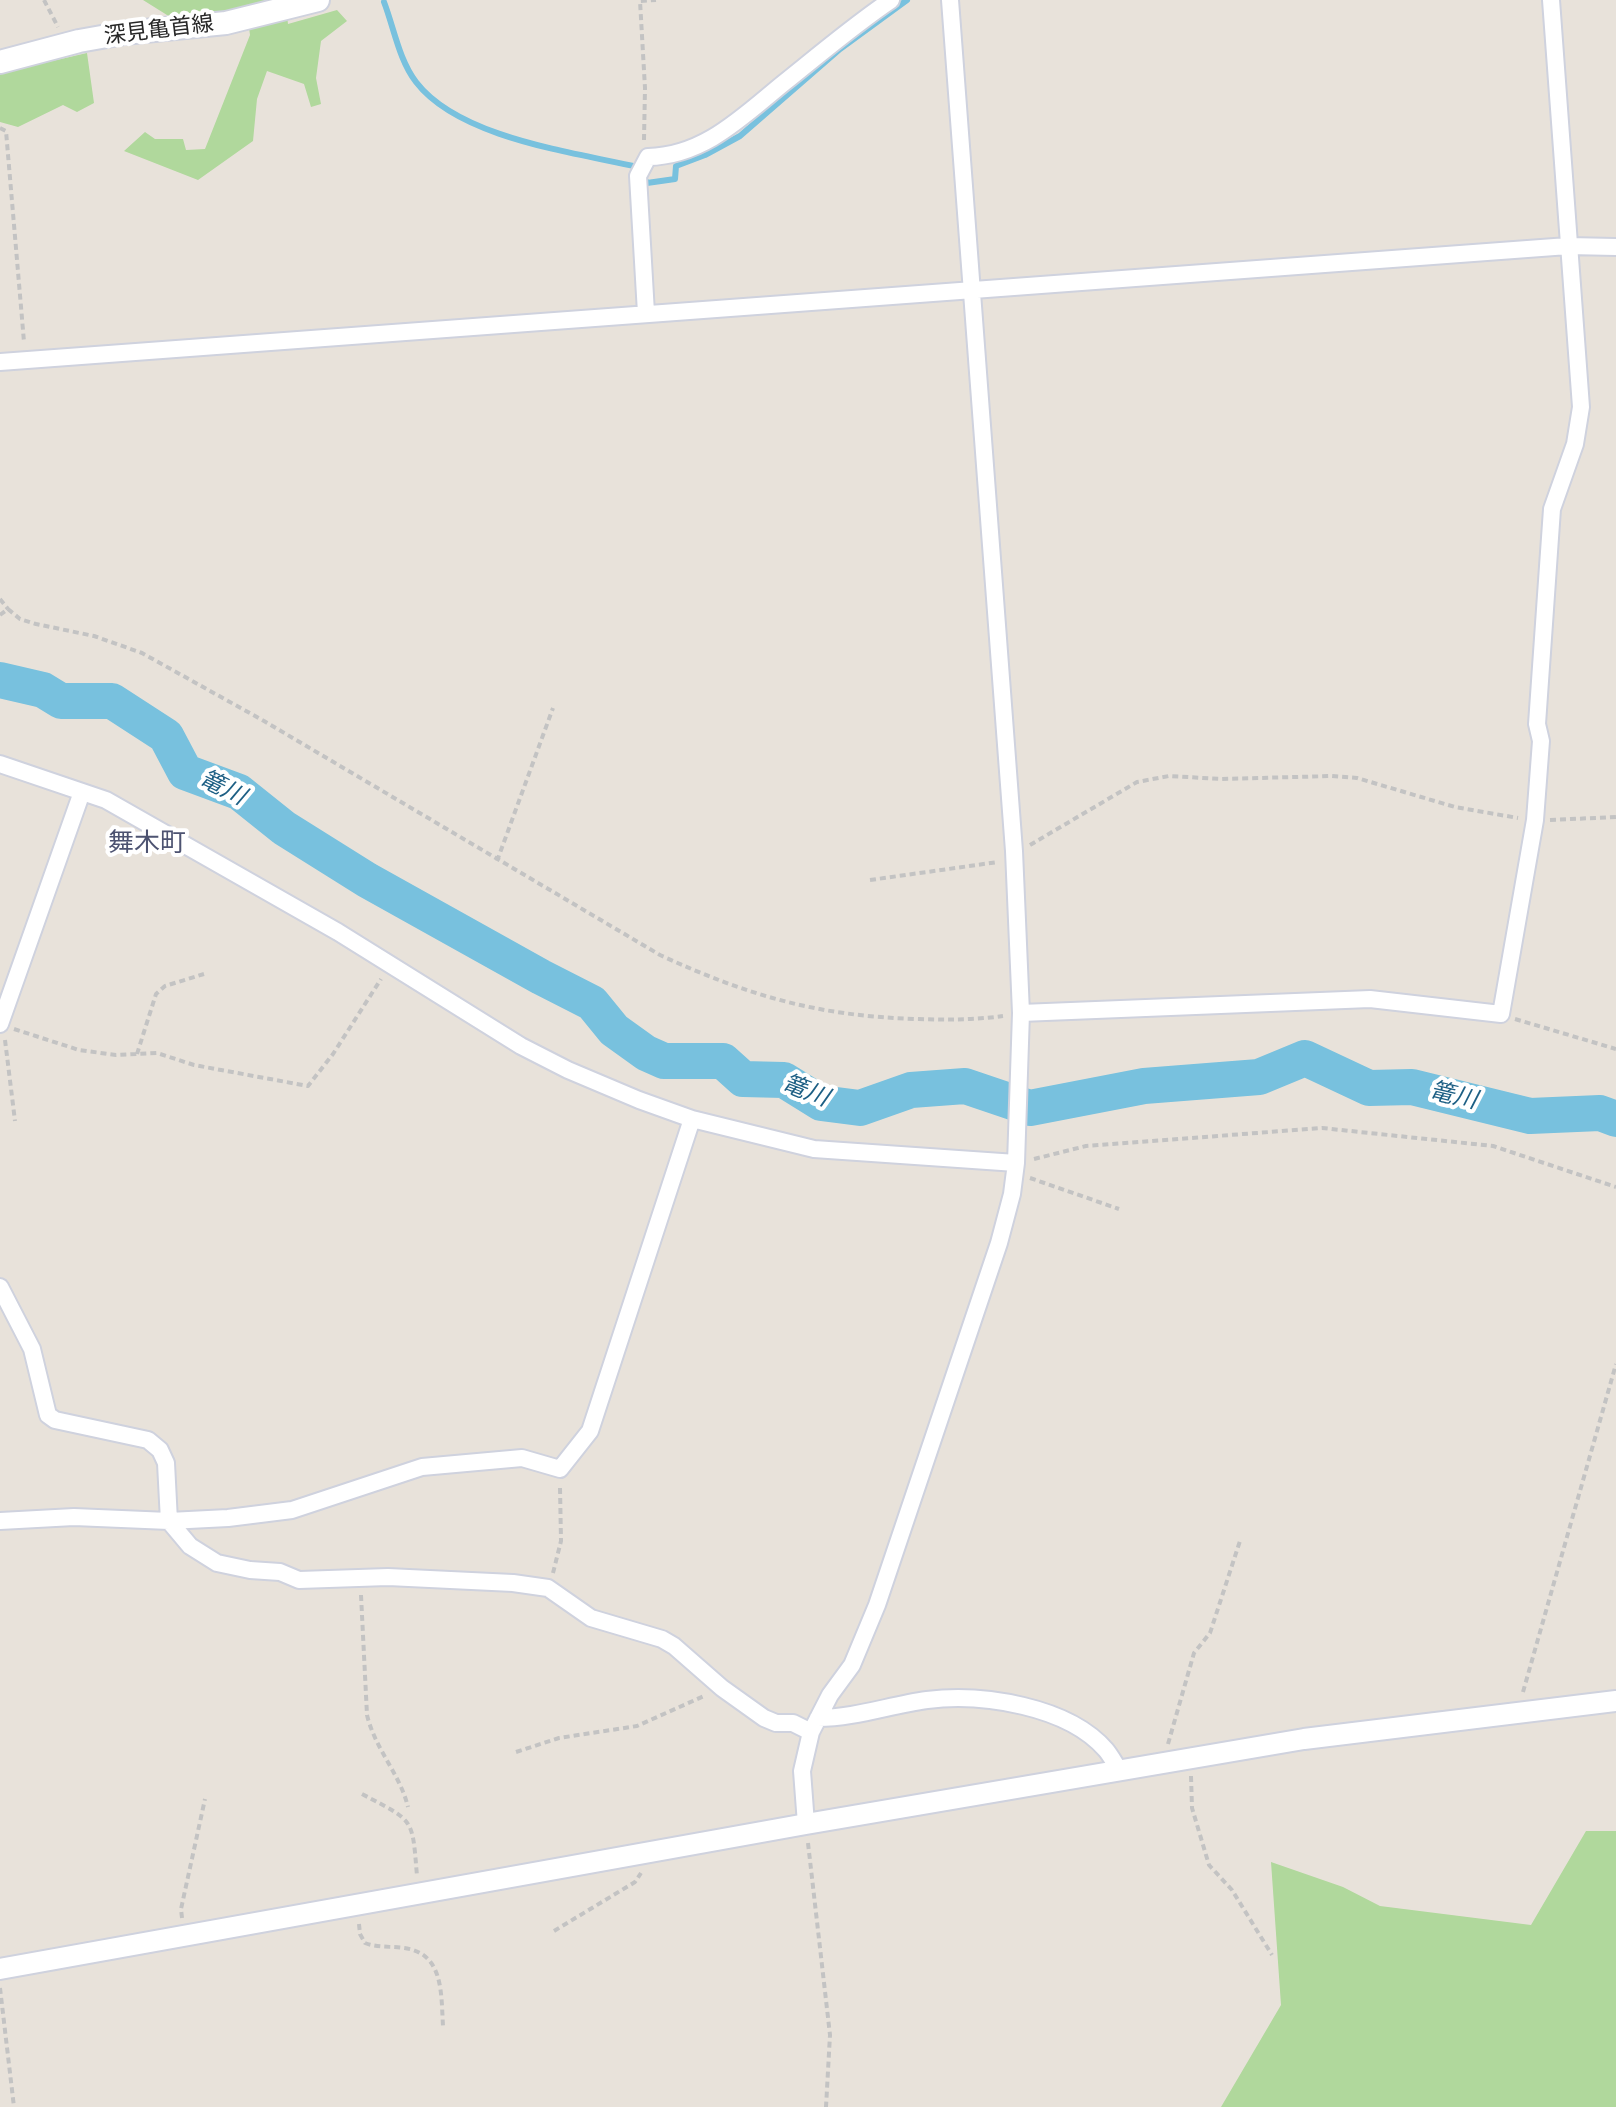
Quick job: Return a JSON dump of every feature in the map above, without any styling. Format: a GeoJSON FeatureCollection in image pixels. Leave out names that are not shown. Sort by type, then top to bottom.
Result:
{"type":"FeatureCollection","features":[{"type":"Feature","properties":{"kind":"main road","name":"深見亀首線"},"geometry":{"type":"LineString","coordinates":[[0,62],[124,33],[226,23],[318,0]]}},
{"type":"Feature","properties":{"kind":"street"},"geometry":{"type":"LineString","coordinates":[[646,313],[643,166],[714,138],[891,0]]}},
{"type":"Feature","properties":{"kind":"street"},"geometry":{"type":"LineString","coordinates":[[1021,1019],[1370,999],[1501,1014],[1535,820],[1541,741],[1537,724],[1552,509],[1575,444],[1581,407],[1551,0]]}},
{"type":"Feature","properties":{"kind":"street"},"geometry":{"type":"LineString","coordinates":[[806,1824],[802,1771],[814,1725],[830,1695],[852,1665],[877,1605],[999,1243],[1015,1170],[1021,1019],[1014,856],[951,7]]}},
{"type":"Feature","properties":{"kind":"street"},"geometry":{"type":"LineString","coordinates":[[0,362],[1568,246],[1616,247]]}},
{"type":"Feature","properties":{"kind":"street"},"geometry":{"type":"LineString","coordinates":[[0,764],[106,800],[391,964],[521,1046],[568,1070],[692,1119],[814,1149],[1015,1170]]}},
{"type":"Feature","properties":{"kind":"street"},"geometry":{"type":"LineString","coordinates":[[2,1025],[82,792]]}},
{"type":"Feature","properties":{"kind":"street"},"geometry":{"type":"LineString","coordinates":[[0,1521],[74,1517],[169,1521],[228,1518],[292,1510],[422,1467],[522,1458],[560,1469],[590,1431],[692,1119]]}},
{"type":"Feature","properties":{"kind":"street"},"geometry":{"type":"LineString","coordinates":[[0,1287],[32,1349],[48,1415],[55,1420],[148,1440],[160,1450],[166,1463],[169,1521],[190,1546],[217,1563],[280,1572],[299,1580],[388,1577],[513,1583],[548,1588],[591,1618],[662,1639],[674,1646],[722,1688],[776,1723],[814,1725],[939,1699],[964,1697],[1016,1703],[1043,1711],[1076,1727],[1105,1749],[1120,1771]]}},
{"type":"Feature","properties":{"kind":"street"},"geometry":{"type":"LineString","coordinates":[[0,1969],[806,1824],[1304,1739],[1616,1701]]}},
{"type":"Feature","properties":{"kind":"path"},"geometry":{"type":"LineString","coordinates":[[44,0],[63,45]]}},
{"type":"Feature","properties":{"kind":"path"},"geometry":{"type":"LineString","coordinates":[[643,166],[645,88],[640,1],[656,0]]}},
{"type":"Feature","properties":{"kind":"path"},"geometry":{"type":"LineString","coordinates":[[0,128],[6,131],[25,361]]}},
{"type":"Feature","properties":{"kind":"path"},"geometry":{"type":"LineString","coordinates":[[0,599],[8,609],[28,621],[94,636],[142,653],[264,721],[660,955],[708,977],[806,1008],[904,1018],[1021,1019]]}},
{"type":"Feature","properties":{"kind":"path"},"geometry":{"type":"LineString","coordinates":[[0,615],[8,609]]}},
{"type":"Feature","properties":{"kind":"path"},"geometry":{"type":"LineString","coordinates":[[497,861],[553,708]]}},
{"type":"Feature","properties":{"kind":"path"},"geometry":{"type":"LineString","coordinates":[[870,880],[1014,856],[1137,782],[1169,776],[1221,779],[1357,778],[1455,807],[1535,820],[1616,817]]}},
{"type":"Feature","properties":{"kind":"path"},"geometry":{"type":"LineString","coordinates":[[15,1121],[2,1025],[79,1050],[116,1055],[157,1053],[194,1065],[308,1086],[333,1054],[391,964]]}},
{"type":"Feature","properties":{"kind":"path"},"geometry":{"type":"LineString","coordinates":[[137,1054],[156,994],[165,986],[204,974]]}},
{"type":"Feature","properties":{"kind":"path"},"geometry":{"type":"LineString","coordinates":[[1501,1014],[1616,1049]]}},
{"type":"Feature","properties":{"kind":"path"},"geometry":{"type":"LineString","coordinates":[[1015,1170],[1086,1146],[1322,1128],[1493,1146],[1616,1187]]}},
{"type":"Feature","properties":{"kind":"path"},"geometry":{"type":"LineString","coordinates":[[1015,1170],[1119,1209]]}},
{"type":"Feature","properties":{"kind":"path"},"geometry":{"type":"LineString","coordinates":[[1517,1711],[1616,1364]]}},
{"type":"Feature","properties":{"kind":"path"},"geometry":{"type":"LineString","coordinates":[[548,1588],[561,1541],[560,1469]]}},
{"type":"Feature","properties":{"kind":"path"},"geometry":{"type":"LineString","coordinates":[[1169,1762],[1167,1740],[1194,1653],[1210,1633],[1240,1541]]}},
{"type":"Feature","properties":{"kind":"path"},"geometry":{"type":"LineString","coordinates":[[360,1579],[367,1715],[371,1731],[404,1792],[408,1807]]}},
{"type":"Feature","properties":{"kind":"path"},"geometry":{"type":"LineString","coordinates":[[516,1752],[559,1738],[637,1726],[722,1688]]}},
{"type":"Feature","properties":{"kind":"path"},"geometry":{"type":"LineString","coordinates":[[1192,1758],[1192,1808],[1209,1865],[1232,1890],[1272,1955]]}},
{"type":"Feature","properties":{"kind":"path"},"geometry":{"type":"LineString","coordinates":[[362,1794],[406,1819],[413,1830],[418,1894]]}},
{"type":"Feature","properties":{"kind":"path"},"geometry":{"type":"LineString","coordinates":[[183,1935],[181,1909],[205,1799]]}},
{"type":"Feature","properties":{"kind":"path"},"geometry":{"type":"LineString","coordinates":[[806,1824],[830,2035],[826,2107]]}},
{"type":"Feature","properties":{"kind":"path"},"geometry":{"type":"LineString","coordinates":[[554,1931],[635,1882],[643,1871],[640,1854]]}},
{"type":"Feature","properties":{"kind":"path"},"geometry":{"type":"LineString","coordinates":[[357,1905],[360,1934],[365,1943],[422,1952],[430,1959],[441,1985],[443,2026]]}},
{"type":"Feature","properties":{"kind":"path"},"geometry":{"type":"LineString","coordinates":[[0,1985],[14,2107]]}},
{"type":"Feature","properties":{"kind":"green space"},"geometry":{"type":"Polygon","coordinates":[[[143,0],[285,0],[288,24],[337,10],[347,21],[321,41],[316,78],[321,104],[311,107],[304,84],[267,71],[257,99],[253,141],[198,180],[124,151],[145,132],[155,139],[183,139],[186,150],[205,149],[250,35],[247,13],[175,20],[143,0]]]}},
{"type":"Feature","properties":{"kind":"green space"},"geometry":{"type":"Polygon","coordinates":[[[87,53],[94,103],[77,112],[63,105],[18,127],[0,122],[0,73],[87,53]]]}},
{"type":"Feature","properties":{"kind":"green space"},"geometry":{"type":"Polygon","coordinates":[[[1586,1831],[1616,1831],[1616,2107],[1221,2107],[1281,2005],[1271,1862],[1343,1887],[1380,1906],[1531,1925],[1586,1831]]]}},
{"type":"Feature","properties":{"kind":"waterway"},"geometry":{"type":"LineString","coordinates":[[384,2],[405,64],[416,82],[435,101],[460,117],[518,140],[638,167],[647,183],[675,179],[676,166],[740,136],[840,49],[907,0]]}},
{"type":"Feature","properties":{"kind":"waterway","name":"篭川"},"geometry":{"type":"LineString","coordinates":[[0,680],[43,690],[61,701],[112,701],[166,736],[185,772],[239,792],[284,828],[367,880],[592,1003],[614,1030],[646,1053],[664,1061],[723,1061],[743,1079],[784,1080],[821,1103],[860,1108],[911,1090],[965,1086],[1030,1108],[1144,1086],[1259,1077],[1305,1058],[1369,1088],[1412,1087],[1530,1116],[1600,1113],[1616,1119]]}},
{"type":"Feature","properties":{"kind":"district","name":"舞木町"},"geometry":{"type":"Point","coordinates":[147,844]}}]}
